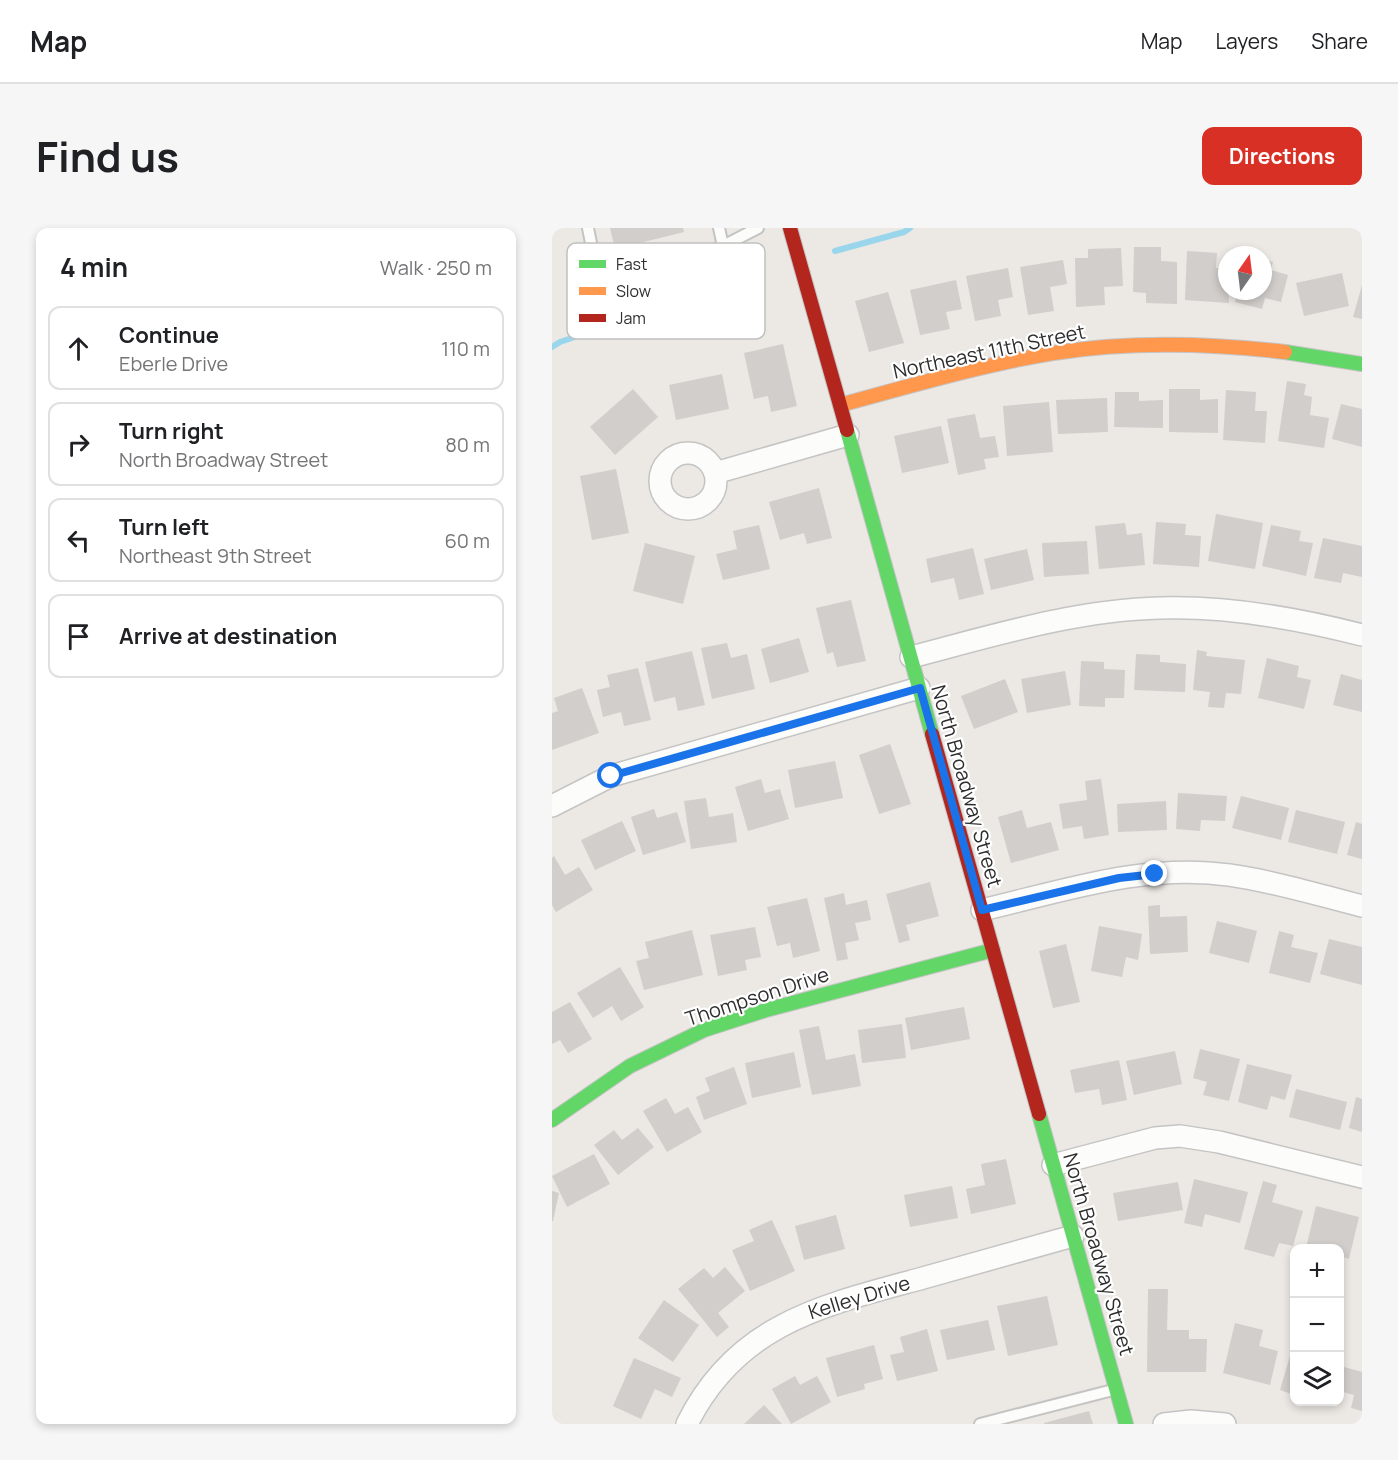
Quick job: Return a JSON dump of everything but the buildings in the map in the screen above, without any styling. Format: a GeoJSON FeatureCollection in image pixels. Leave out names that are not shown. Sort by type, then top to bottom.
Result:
{"type":"FeatureCollection","features":[{"type":"Feature","properties":{"kind":"main road","name":"North Broadway Street"},"geometry":{"type":"LineString","coordinates":[[790,228],[1126,1424]]}},
{"type":"Feature","properties":{"kind":"main road","name":"Northeast 11th Street"},"geometry":{"type":"LineString","coordinates":[[840,405],[948,375],[1082,350],[1208,345],[1290,351],[1362,363]]}},
{"type":"Feature","properties":{"kind":"main road","name":"Thompson Drive"},"geometry":{"type":"LineString","coordinates":[[552,1120],[630,1066],[704,1030],[766,1010],[993,950]]}},
{"type":"Feature","properties":{"kind":"street"},"geometry":{"type":"LineString","coordinates":[[715,473],[848,435]]}},
{"type":"Feature","properties":{"kind":"street"},"geometry":{"type":"LineString","coordinates":[[910,657],[1077,616],[1159,608],[1234,611],[1299,620],[1362,635]]}},
{"type":"Feature","properties":{"kind":"street"},"geometry":{"type":"LineString","coordinates":[[552,806],[611,776],[920,688]]}},
{"type":"Feature","properties":{"kind":"street"},"geometry":{"type":"LineString","coordinates":[[982,910],[1119,878],[1184,873],[1230,875],[1362,906]]}},
{"type":"Feature","properties":{"kind":"street"},"geometry":{"type":"LineString","coordinates":[[1053,1165],[1155,1138],[1180,1136],[1219,1142],[1362,1177]]}},
{"type":"Feature","properties":{"kind":"street","name":"Kelley Drive"},"geometry":{"type":"LineString","coordinates":[[687,1424],[710,1388],[730,1364],[777,1326],[801,1314],[840,1300],[1073,1236]]}},
{"type":"Feature","properties":{"kind":"street"},"geometry":{"type":"LineString","coordinates":[[1164,1424],[1191,1421],[1225,1424]]}},
{"type":"Feature","properties":{"kind":"lane"},"geometry":{"type":"LineString","coordinates":[[588,228],[591,243]]}},
{"type":"Feature","properties":{"kind":"lane"},"geometry":{"type":"LineString","coordinates":[[719,228],[722,243]]}},
{"type":"Feature","properties":{"kind":"lane"},"geometry":{"type":"LineString","coordinates":[[729,243],[758,228]]}},
{"type":"Feature","properties":{"kind":"lane"},"geometry":{"type":"LineString","coordinates":[[980,1424],[1116,1389]]}},
{"type":"Feature","properties":{"kind":"waterway"},"geometry":{"type":"LineString","coordinates":[[835,251],[904,232],[910,228]]}},
{"type":"Feature","properties":{"kind":"waterway"},"geometry":{"type":"LineString","coordinates":[[552,347],[569,339]]}},
{"type":"Feature","properties":{"kind":"traffic: fast"},"geometry":{"type":"LineString","coordinates":[[1285,352],[1362,364]]}},
{"type":"Feature","properties":{"kind":"traffic: fast"},"geometry":{"type":"LineString","coordinates":[[847,430],[932,734]]}},
{"type":"Feature","properties":{"kind":"traffic: fast"},"geometry":{"type":"LineString","coordinates":[[552,1120],[630,1066],[704,1030],[766,1010],[993,950]]}},
{"type":"Feature","properties":{"kind":"traffic: fast"},"geometry":{"type":"LineString","coordinates":[[1039,1114],[1126,1424]]}},
{"type":"Feature","properties":{"kind":"traffic: slow"},"geometry":{"type":"LineString","coordinates":[[840,405],[946,376],[1082,349],[1140,345],[1198,345],[1285,352]]}},
{"type":"Feature","properties":{"kind":"traffic: jam"},"geometry":{"type":"LineString","coordinates":[[790,228],[847,430]]}},
{"type":"Feature","properties":{"kind":"traffic: jam"},"geometry":{"type":"LineString","coordinates":[[932,734],[1039,1114]]}},
{"type":"Feature","properties":{"kind":"route"},"geometry":{"type":"LineString","coordinates":[[611,776],[920,688],[982,910],[1119,878],[1155,874]]}}]}
